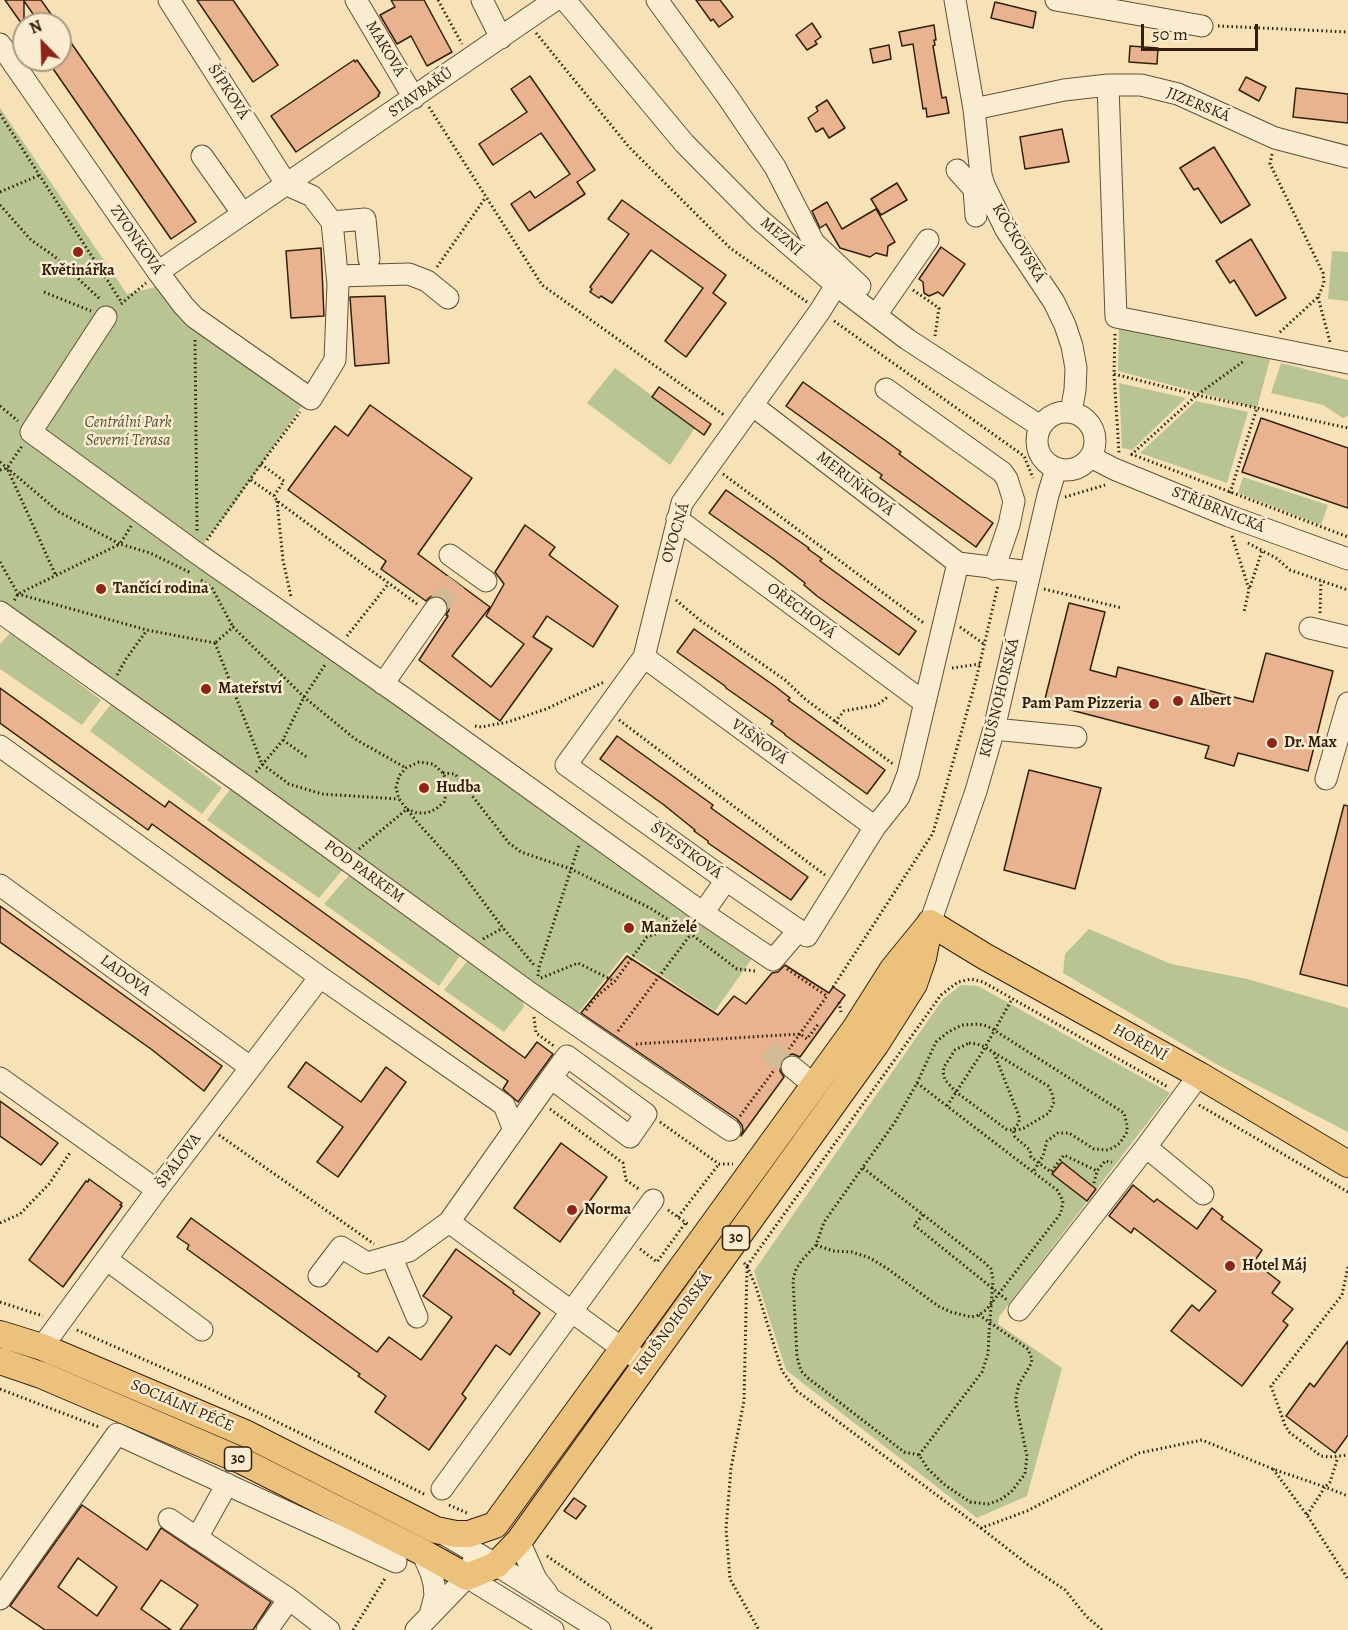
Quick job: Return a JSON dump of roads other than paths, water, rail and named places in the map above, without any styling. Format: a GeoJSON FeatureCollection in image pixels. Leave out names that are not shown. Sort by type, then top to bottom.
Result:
{"type":"FeatureCollection","features":[{"type":"Feature","properties":{"kind":"main road","name":"HOŘENÍ"},"geometry":{"type":"LineString","coordinates":[[930,923],[984,956],[1199,1076],[1348,1164]]}},
{"type":"Feature","properties":{"kind":"main road","name":"KRUŠNOHORSKÁ"},"geometry":{"type":"LineString","coordinates":[[495,1525],[624,1349],[696,1229],[814,1085],[855,1029],[893,969],[930,923]]}},
{"type":"Feature","properties":{"kind":"main road","name":"KRUŠNOHORSKÁ"},"geometry":{"type":"LineString","coordinates":[[486,1558],[519,1541],[871,1051],[914,984],[930,923]]}},
{"type":"Feature","properties":{"kind":"main road","name":"SOCIÁLNÍ PÉČE"},"geometry":{"type":"LineString","coordinates":[[0,1334],[42,1347],[247,1434],[436,1530]]}},
{"type":"Feature","properties":{"kind":"main road","name":"SOCIÁLNÍ PÉČE"},"geometry":{"type":"LineString","coordinates":[[0,1361],[41,1375],[242,1461],[467,1577]]}},
{"type":"Feature","properties":{"kind":"main road","name":"30"},"geometry":{"type":"LineString","coordinates":[[436,1530],[469,1534],[495,1525]]}},
{"type":"Feature","properties":{"kind":"main road","name":"30"},"geometry":{"type":"LineString","coordinates":[[467,1577],[486,1558]]}},
{"type":"Feature","properties":{"kind":"street","name":"ŠÍPKOVÁ"},"geometry":{"type":"LineString","coordinates":[[169,0],[287,185]]}},
{"type":"Feature","properties":{"kind":"street","name":"MAKOVÁ"},"geometry":{"type":"LineString","coordinates":[[356,0],[417,95]]}},
{"type":"Feature","properties":{"kind":"street"},"geometry":{"type":"LineString","coordinates":[[482,0],[501,38]]}},
{"type":"Feature","properties":{"kind":"street","name":"STAVBAŘŮ"},"geometry":{"type":"LineString","coordinates":[[158,272],[555,0]]}},
{"type":"Feature","properties":{"kind":"street","name":"MEZNÍ"},"geometry":{"type":"LineString","coordinates":[[565,0],[684,143],[758,218],[836,285],[879,310],[927,353],[1040,426]]}},
{"type":"Feature","properties":{"kind":"street"},"geometry":{"type":"LineString","coordinates":[[657,0],[728,96],[775,167],[814,243],[879,310],[928,240]]}},
{"type":"Feature","properties":{"kind":"street","name":"KOČKOVSKÁ"},"geometry":{"type":"LineString","coordinates":[[955,0],[974,109],[981,175],[979,187],[1054,302],[1065,325],[1076,368],[1071,412]]}},
{"type":"Feature","properties":{"kind":"street"},"geometry":{"type":"LineString","coordinates":[[1056,0],[1202,26]]}},
{"type":"Feature","properties":{"kind":"street","name":"ZVONKOVÁ"},"geometry":{"type":"LineString","coordinates":[[0,44],[158,272],[194,317],[311,399],[335,360],[338,276]]}},
{"type":"Feature","properties":{"kind":"street"},"geometry":{"type":"LineString","coordinates":[[1108,85],[1116,317],[1341,361]]}},
{"type":"Feature","properties":{"kind":"street","name":"JIZERSKÁ"},"geometry":{"type":"LineString","coordinates":[[974,109],[1064,90],[1108,85],[1141,85],[1178,94],[1275,138],[1348,157]]}},
{"type":"Feature","properties":{"kind":"street"},"geometry":{"type":"LineString","coordinates":[[202,156],[243,214]]}},
{"type":"Feature","properties":{"kind":"street"},"geometry":{"type":"LineString","coordinates":[[957,170],[979,187],[976,216]]}},
{"type":"Feature","properties":{"kind":"street"},"geometry":{"type":"LineString","coordinates":[[287,185],[312,196],[332,222],[338,276],[409,274],[427,281],[448,298]]}},
{"type":"Feature","properties":{"kind":"street"},"geometry":{"type":"LineString","coordinates":[[332,222],[365,219],[369,259]]}},
{"type":"Feature","properties":{"kind":"street","name":"OVOCNÁ"},"geometry":{"type":"LineString","coordinates":[[566,765],[644,657],[682,503],[820,311],[836,285]]}},
{"type":"Feature","properties":{"kind":"street"},"geometry":{"type":"LineString","coordinates":[[114,310],[31,432],[198,554],[703,913],[773,960],[803,933],[839,885],[875,827],[899,797],[908,774],[958,563],[998,569],[1029,579]]}},
{"type":"Feature","properties":{"kind":"street"},"geometry":{"type":"LineString","coordinates":[[886,389],[1002,472],[1007,479],[1014,501],[998,569]]}},
{"type":"Feature","properties":{"kind":"street","name":"MERUŇKOVÁ"},"geometry":{"type":"LineString","coordinates":[[752,405],[958,563]]}},
{"type":"Feature","properties":{"kind":"street"},"geometry":{"type":"LineString","coordinates":[[1071,412],[1083,417],[1093,429],[1095,444],[1090,457],[1078,468],[1056,469],[1047,465],[1041,458],[1036,440],[1040,426],[1048,417],[1056,413],[1071,412]]}},
{"type":"Feature","properties":{"kind":"street","name":"STŘÍBRNICKÁ"},"geometry":{"type":"LineString","coordinates":[[1090,457],[1117,461],[1229,516],[1348,559]]}},
{"type":"Feature","properties":{"kind":"street","name":"KRUŠNOHORSKÁ"},"geometry":{"type":"LineString","coordinates":[[930,923],[976,791],[994,729],[1056,469]]}},
{"type":"Feature","properties":{"kind":"street","name":"OŘECHOVÁ"},"geometry":{"type":"LineString","coordinates":[[677,519],[925,703]]}},
{"type":"Feature","properties":{"kind":"street"},"geometry":{"type":"LineString","coordinates":[[457,568],[486,581]]}},
{"type":"Feature","properties":{"kind":"street"},"geometry":{"type":"LineString","coordinates":[[383,684],[434,611]]}},
{"type":"Feature","properties":{"kind":"street","name":"POD PARKEM"},"geometry":{"type":"LineString","coordinates":[[1,616],[245,786],[607,1046],[730,1130]]}},
{"type":"Feature","properties":{"kind":"street"},"geometry":{"type":"LineString","coordinates":[[1315,629],[1348,637]]}},
{"type":"Feature","properties":{"kind":"street","name":"VIŠŇOVÁ"},"geometry":{"type":"LineString","coordinates":[[644,657],[875,827]]}},
{"type":"Feature","properties":{"kind":"street"},"geometry":{"type":"LineString","coordinates":[[1326,779],[1348,703]]}},
{"type":"Feature","properties":{"kind":"street"},"geometry":{"type":"LineString","coordinates":[[994,729],[1076,737]]}},
{"type":"Feature","properties":{"kind":"street"},"geometry":{"type":"LineString","coordinates":[[0,746],[320,977],[504,1105],[514,1130]]}},
{"type":"Feature","properties":{"kind":"street","name":"ŠVESTKOVÁ"},"geometry":{"type":"LineString","coordinates":[[566,765],[803,933]]}},
{"type":"Feature","properties":{"kind":"street"},"geometry":{"type":"LineString","coordinates":[[703,913],[726,880]]}},
{"type":"Feature","properties":{"kind":"street","name":"LADOVA"},"geometry":{"type":"LineString","coordinates":[[0,885],[250,1067]]}},
{"type":"Feature","properties":{"kind":"street","name":"ŠPÁLOVA"},"geometry":{"type":"LineString","coordinates":[[42,1347],[157,1190],[320,977]]}},
{"type":"Feature","properties":{"kind":"street"},"geometry":{"type":"LineString","coordinates":[[319,1276],[341,1247],[367,1263],[409,1251],[449,1222],[536,1099],[551,1078],[567,1056],[646,1114],[630,1137],[551,1078]]}},
{"type":"Feature","properties":{"kind":"street"},"geometry":{"type":"LineString","coordinates":[[786,1061],[814,1085]]}},
{"type":"Feature","properties":{"kind":"street"},"geometry":{"type":"LineString","coordinates":[[1019,1310],[1199,1076]]}},
{"type":"Feature","properties":{"kind":"street"},"geometry":{"type":"LineString","coordinates":[[0,1078],[157,1190]]}},
{"type":"Feature","properties":{"kind":"street"},"geometry":{"type":"LineString","coordinates":[[1146,1147],[1203,1194]]}},
{"type":"Feature","properties":{"kind":"street"},"geometry":{"type":"LineString","coordinates":[[441,1497],[653,1200]]}},
{"type":"Feature","properties":{"kind":"street"},"geometry":{"type":"LineString","coordinates":[[449,1222],[646,1363]]}},
{"type":"Feature","properties":{"kind":"street"},"geometry":{"type":"LineString","coordinates":[[391,1256],[417,1317]]}},
{"type":"Feature","properties":{"kind":"street"},"geometry":{"type":"LineString","coordinates":[[106,1259],[202,1330]]}},
{"type":"Feature","properties":{"kind":"street"},"geometry":{"type":"LineString","coordinates":[[0,1599],[117,1434],[396,1562]]}},
{"type":"Feature","properties":{"kind":"street"},"geometry":{"type":"LineString","coordinates":[[197,1538],[227,1484]]}},
{"type":"Feature","properties":{"kind":"street"},"geometry":{"type":"LineString","coordinates":[[169,1519],[289,1599],[329,1630]]}},
{"type":"Feature","properties":{"kind":"street","name":"KRUŠNOHORSKÁ"},"geometry":{"type":"LineString","coordinates":[[486,1558],[495,1525]]}},
{"type":"Feature","properties":{"kind":"street","name":"SOCIÁLNÍ PÉČE"},"geometry":{"type":"LineString","coordinates":[[436,1530],[486,1558],[600,1630]]}},
{"type":"Feature","properties":{"kind":"street"},"geometry":{"type":"LineString","coordinates":[[519,1541],[536,1579],[551,1598]]}},
{"type":"Feature","properties":{"kind":"street"},"geometry":{"type":"LineString","coordinates":[[422,1552],[431,1573],[435,1596],[423,1623]]}},
{"type":"Feature","properties":{"kind":"street"},"geometry":{"type":"LineString","coordinates":[[423,1623],[467,1577],[553,1630]]}},
{"type":"Feature","properties":{"kind":"street"},"geometry":{"type":"LineString","coordinates":[[423,1623],[464,1599],[502,1598]]}},
{"type":"Feature","properties":{"kind":"street"},"geometry":{"type":"LineString","coordinates":[[267,1630],[289,1599]]}},
{"type":"Feature","properties":{"kind":"tunnel"},"geometry":{"type":"LineString","coordinates":[[436,608],[456,582]]}},
{"type":"Feature","properties":{"kind":"tunnel"},"geometry":{"type":"LineString","coordinates":[[767,1050],[792,1067]]}},
{"type":"Feature","properties":{"kind":"place","name":"Květinářka"},"geometry":{"type":"Point","coordinates":[78,252]}},
{"type":"Feature","properties":{"kind":"place","name":"Tančící rodina"},"geometry":{"type":"Point","coordinates":[101,589]}},
{"type":"Feature","properties":{"kind":"place","name":"Mateřství"},"geometry":{"type":"Point","coordinates":[206,689]}},
{"type":"Feature","properties":{"kind":"place","name":"Albert"},"geometry":{"type":"Point","coordinates":[1178,701]}},
{"type":"Feature","properties":{"kind":"place","name":"Pam Pam Pizzeria"},"geometry":{"type":"Point","coordinates":[1154,704]}},
{"type":"Feature","properties":{"kind":"place","name":"Dr. Max"},"geometry":{"type":"Point","coordinates":[1272,743]}},
{"type":"Feature","properties":{"kind":"place","name":"Hudba"},"geometry":{"type":"Point","coordinates":[424,788]}},
{"type":"Feature","properties":{"kind":"place","name":"Manželé"},"geometry":{"type":"Point","coordinates":[629,928]}},
{"type":"Feature","properties":{"kind":"place","name":"Norma"},"geometry":{"type":"Point","coordinates":[572,1210]}},
{"type":"Feature","properties":{"kind":"place","name":"Hotel Máj"},"geometry":{"type":"Point","coordinates":[1230,1266]}},
{"type":"Feature","properties":{"kind":"park label","name":"Centrální Park Severní Terasa"},"geometry":{"type":"Point","coordinates":[128,432]}}]}
